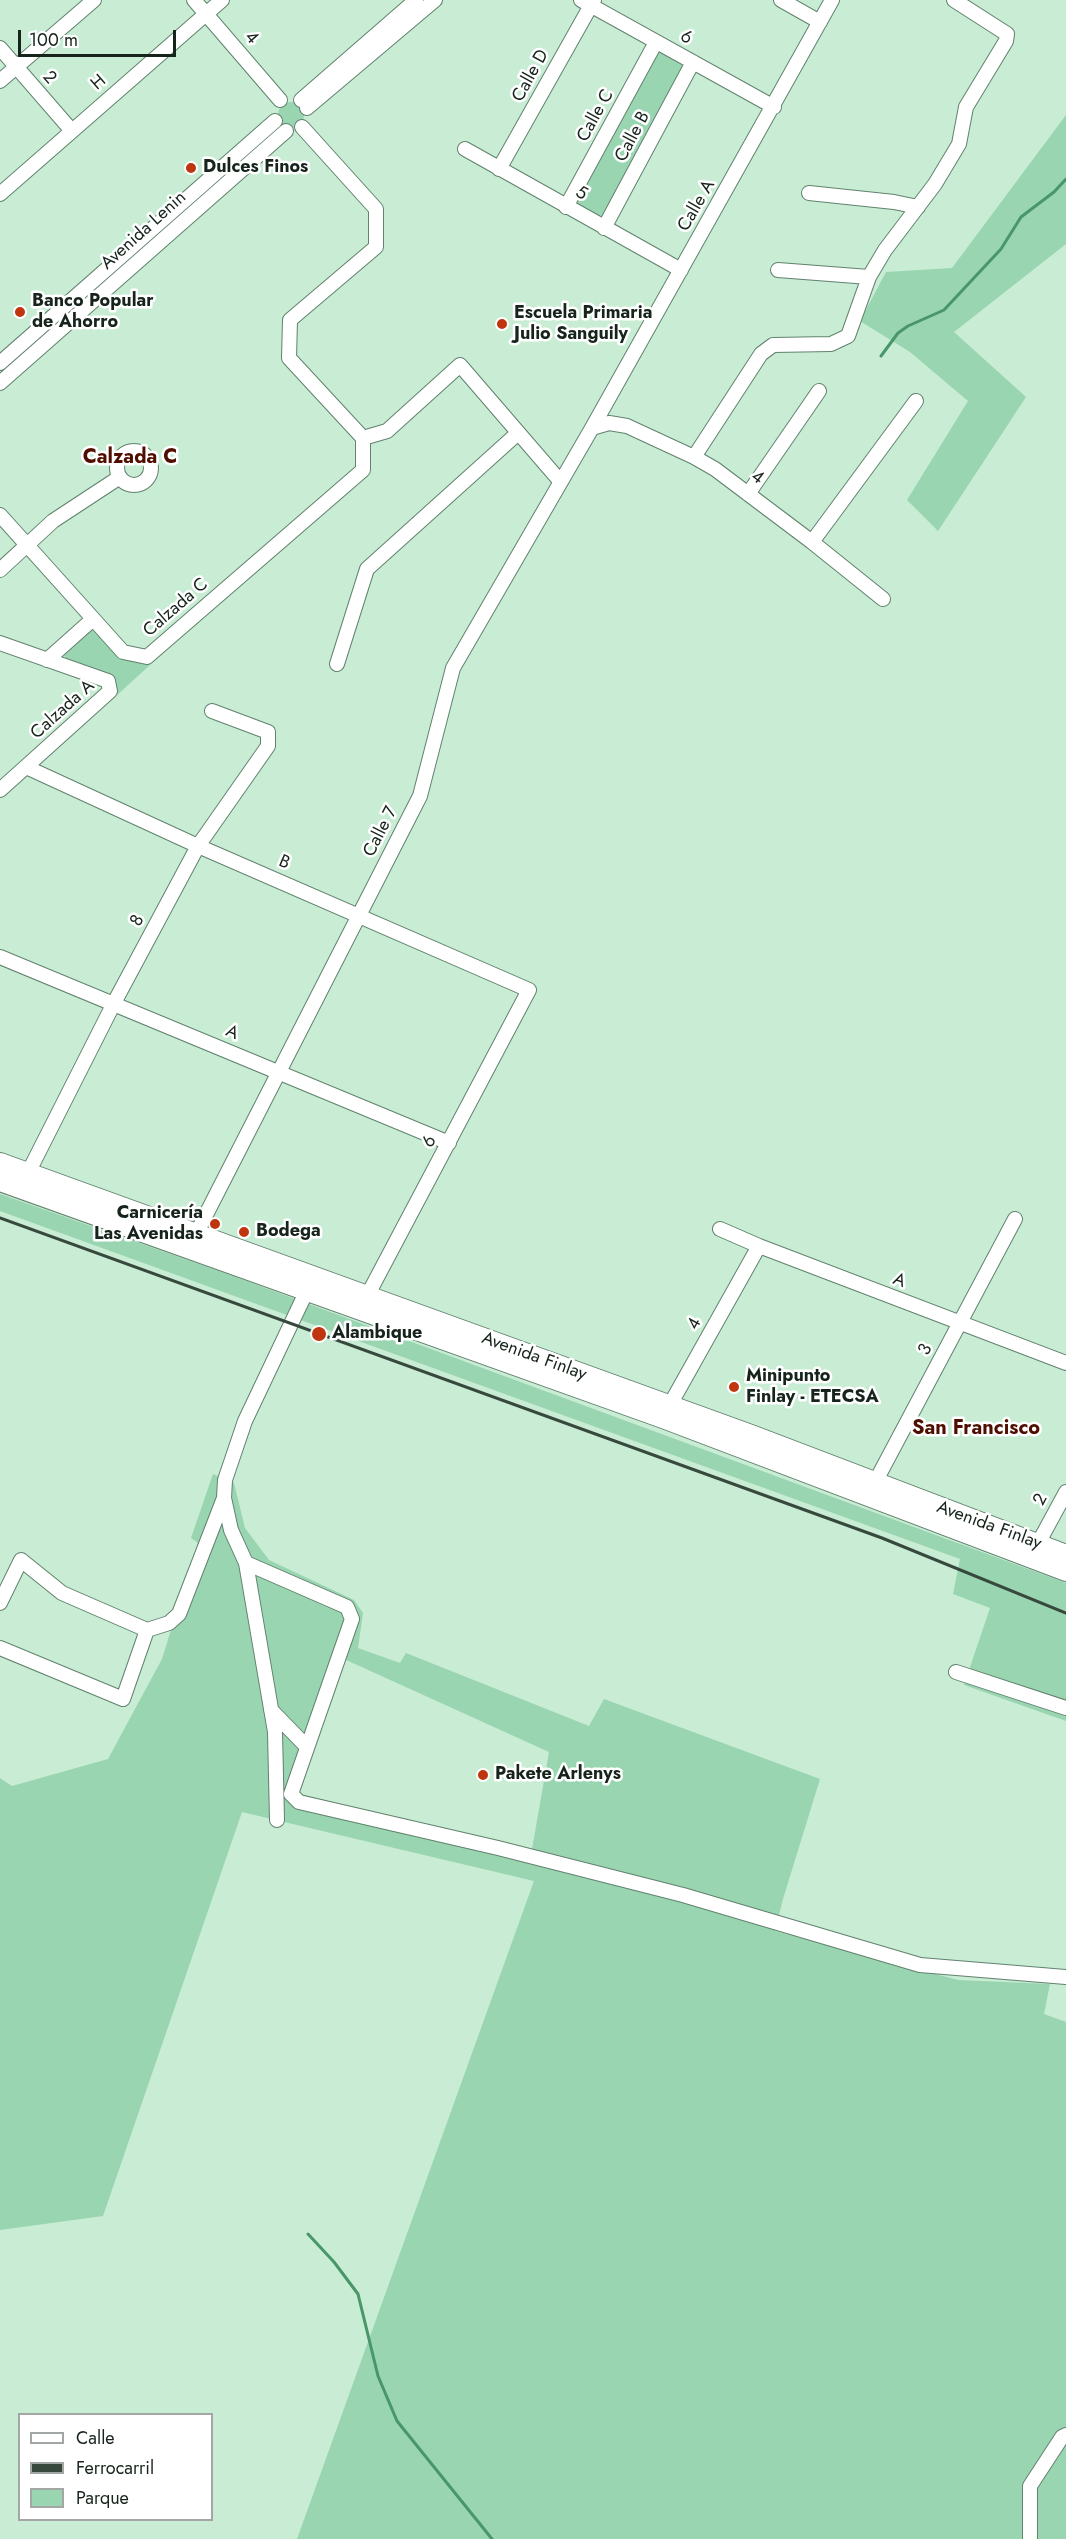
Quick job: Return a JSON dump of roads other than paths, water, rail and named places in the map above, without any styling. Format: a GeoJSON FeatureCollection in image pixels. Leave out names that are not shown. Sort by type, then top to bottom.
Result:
{"type":"FeatureCollection","features":[{"type":"Feature","properties":{"kind":"highway","name":"Avenida Finlay"},"geometry":{"type":"LineString","coordinates":[[0,1163],[24,1180],[666,1412],[1034,1551],[1066,1571]]}},
{"type":"Feature","properties":{"kind":"highway","name":"Avenida Finlay"},"geometry":{"type":"LineString","coordinates":[[0,1181],[24,1180]]}},
{"type":"Feature","properties":{"kind":"highway","name":"Avenida Finlay"},"geometry":{"type":"LineString","coordinates":[[1034,1551],[1066,1555]]}},
{"type":"Feature","properties":{"kind":"street"},"geometry":{"type":"LineString","coordinates":[[0,81],[94,0]]}},
{"type":"Feature","properties":{"kind":"street","name":"4"},"geometry":{"type":"LineString","coordinates":[[194,0],[280,100]]}},
{"type":"Feature","properties":{"kind":"street","name":"H"},"geometry":{"type":"LineString","coordinates":[[0,194],[222,0]]}},
{"type":"Feature","properties":{"kind":"street"},"geometry":{"type":"LineString","coordinates":[[304,104],[416,0]]}},
{"type":"Feature","properties":{"kind":"street"},"geometry":{"type":"LineString","coordinates":[[304,104],[435,0]]}},
{"type":"Feature","properties":{"kind":"street"},"geometry":{"type":"LineString","coordinates":[[781,0],[820,22]]}},
{"type":"Feature","properties":{"kind":"street","name":"Calle A"},"geometry":{"type":"LineString","coordinates":[[592,428],[832,0]]}},
{"type":"Feature","properties":{"kind":"street"},"geometry":{"type":"LineString","coordinates":[[694,457],[761,354],[773,345],[831,344],[848,336],[869,277],[885,250],[935,184],[959,144],[966,107],[1006,41],[1007,34],[1003,29],[954,0]]}},
{"type":"Feature","properties":{"kind":"street","name":"6"},"geometry":{"type":"LineString","coordinates":[[588,2],[774,106]]}},
{"type":"Feature","properties":{"kind":"street","name":"Calle D"},"geometry":{"type":"LineString","coordinates":[[499,169],[588,2]]}},
{"type":"Feature","properties":{"kind":"street","name":"Calle C"},"geometry":{"type":"LineString","coordinates":[[566,207],[656,42]]}},
{"type":"Feature","properties":{"kind":"street","name":"2"},"geometry":{"type":"LineString","coordinates":[[0,48],[72,130]]}},
{"type":"Feature","properties":{"kind":"street","name":"Calle B"},"geometry":{"type":"LineString","coordinates":[[604,228],[693,62]]}},
{"type":"Feature","properties":{"kind":"street"},"geometry":{"type":"LineString","coordinates":[[290,97],[304,104],[308,119],[297,130],[286,131],[275,121],[274,110],[280,100],[290,97]]}},
{"type":"Feature","properties":{"kind":"street","name":"Avenida Lenin"},"geometry":{"type":"LineString","coordinates":[[0,363],[275,121]]}},
{"type":"Feature","properties":{"kind":"street"},"geometry":{"type":"LineString","coordinates":[[302,127],[376,209],[376,247],[290,320],[289,358],[363,438],[387,431],[460,365],[560,481]]}},
{"type":"Feature","properties":{"kind":"street","name":"Avenida Lenin"},"geometry":{"type":"LineString","coordinates":[[0,383],[286,131]]}},
{"type":"Feature","properties":{"kind":"street","name":"5"},"geometry":{"type":"LineString","coordinates":[[465,149],[681,270]]}},
{"type":"Feature","properties":{"kind":"street"},"geometry":{"type":"LineString","coordinates":[[809,194],[894,202],[918,207]]}},
{"type":"Feature","properties":{"kind":"street"},"geometry":{"type":"LineString","coordinates":[[778,270],[869,277]]}},
{"type":"Feature","properties":{"kind":"street"},"geometry":{"type":"LineString","coordinates":[[748,494],[819,391]]}},
{"type":"Feature","properties":{"kind":"street"},"geometry":{"type":"LineString","coordinates":[[812,542],[916,401]]}},
{"type":"Feature","properties":{"kind":"street","name":"4"},"geometry":{"type":"LineString","coordinates":[[592,428],[609,423],[627,426],[716,469],[883,599]]}},
{"type":"Feature","properties":{"kind":"street","name":"Calle 7"},"geometry":{"type":"LineString","coordinates":[[192,1241],[420,795],[453,668],[592,428]]}},
{"type":"Feature","properties":{"kind":"street"},"geometry":{"type":"LineString","coordinates":[[337,664],[366,569],[518,433]]}},
{"type":"Feature","properties":{"kind":"street","name":"Calzada C"},"geometry":{"type":"LineString","coordinates":[[0,515],[123,652],[147,657],[363,470],[363,438]]}},
{"type":"Feature","properties":{"kind":"street"},"geometry":{"type":"LineString","coordinates":[[0,570],[53,521],[120,477]]}},
{"type":"Feature","properties":{"kind":"street"},"geometry":{"type":"LineString","coordinates":[[47,660],[93,619]]}},
{"type":"Feature","properties":{"kind":"street","name":"Calzada A"},"geometry":{"type":"LineString","coordinates":[[0,644],[108,681],[110,691],[0,790]]}},
{"type":"Feature","properties":{"kind":"street","name":"8"},"geometry":{"type":"LineString","coordinates":[[24,1180],[114,1003],[198,846],[268,746],[268,732],[212,711]]}},
{"type":"Feature","properties":{"kind":"street","name":"B"},"geometry":{"type":"LineString","coordinates":[[26,767],[198,846],[529,990]]}},
{"type":"Feature","properties":{"kind":"street","name":"A"},"geometry":{"type":"LineString","coordinates":[[0,957],[449,1143]]}},
{"type":"Feature","properties":{"kind":"street","name":"6"},"geometry":{"type":"LineString","coordinates":[[364,1303],[529,990]]}},
{"type":"Feature","properties":{"kind":"street","name":"3"},"geometry":{"type":"LineString","coordinates":[[871,1491],[1015,1219]]}},
{"type":"Feature","properties":{"kind":"street","name":"A"},"geometry":{"type":"LineString","coordinates":[[720,1229],[1066,1363]]}},
{"type":"Feature","properties":{"kind":"street","name":"4"},"geometry":{"type":"LineString","coordinates":[[666,1412],[759,1246]]}},
{"type":"Feature","properties":{"kind":"street"},"geometry":{"type":"LineString","coordinates":[[277,1820],[275,1731],[246,1563],[231,1530],[224,1498],[225,1480],[245,1421],[310,1283]]}},
{"type":"Feature","properties":{"kind":"street","name":"2"},"geometry":{"type":"LineString","coordinates":[[1034,1551],[1066,1492]]}},
{"type":"Feature","properties":{"kind":"street"},"geometry":{"type":"LineString","coordinates":[[0,1603],[21,1560],[62,1593],[147,1630],[169,1623],[179,1614],[224,1498]]}},
{"type":"Feature","properties":{"kind":"street"},"geometry":{"type":"LineString","coordinates":[[246,1563],[347,1607],[352,1619],[291,1794],[299,1802],[498,1848],[682,1895],[920,1965],[1066,1977]]}},
{"type":"Feature","properties":{"kind":"street"},"geometry":{"type":"LineString","coordinates":[[0,1648],[123,1699],[147,1630]]}},
{"type":"Feature","properties":{"kind":"street"},"geometry":{"type":"LineString","coordinates":[[956,1672],[1066,1708]]}},
{"type":"Feature","properties":{"kind":"street"},"geometry":{"type":"LineString","coordinates":[[271,1710],[307,1747]]}},
{"type":"Feature","properties":{"kind":"street"},"geometry":{"type":"LineString","coordinates":[[1030,2539],[1030,2486],[1062,2438],[1066,2436]]}},
{"type":"Feature","properties":{"kind":"waterway"},"geometry":{"type":"LineString","coordinates":[[881,356],[898,333],[944,310],[1001,249],[1021,217],[1054,192],[1066,179]]}},
{"type":"Feature","properties":{"kind":"waterway"},"geometry":{"type":"LineString","coordinates":[[308,2234],[334,2262],[358,2294],[378,2376],[397,2421],[492,2539]]}},
{"type":"Feature","properties":{"kind":"railway"},"geometry":{"type":"LineString","coordinates":[[0,1218],[882,1538],[1066,1613]]}},
{"type":"Feature","properties":{"kind":"place","name":"Dulces Finos"},"geometry":{"type":"Point","coordinates":[191,168]}},
{"type":"Feature","properties":{"kind":"place","name":"Banco Popular de Ahorro"},"geometry":{"type":"Point","coordinates":[20,312]}},
{"type":"Feature","properties":{"kind":"place","name":"Escuela Primaria Julio Sanguily"},"geometry":{"type":"Point","coordinates":[502,324]}},
{"type":"Feature","properties":{"kind":"place","name":"Carnicería Las Avenidas"},"geometry":{"type":"Point","coordinates":[215,1224]}},
{"type":"Feature","properties":{"kind":"place","name":"Bodega"},"geometry":{"type":"Point","coordinates":[244,1232]}},
{"type":"Feature","properties":{"kind":"place","name":"Alambique"},"geometry":{"type":"Point","coordinates":[319,1334]}},
{"type":"Feature","properties":{"kind":"place","name":"Minipunto Finlay - ETECSA"},"geometry":{"type":"Point","coordinates":[734,1387]}},
{"type":"Feature","properties":{"kind":"place","name":"Pakete Arlenys"},"geometry":{"type":"Point","coordinates":[483,1775]}},
{"type":"Feature","properties":{"kind":"district","name":"Calzada C"},"geometry":{"type":"Point","coordinates":[130,458]}},
{"type":"Feature","properties":{"kind":"district","name":"San Francisco"},"geometry":{"type":"Point","coordinates":[976,1429]}}]}
